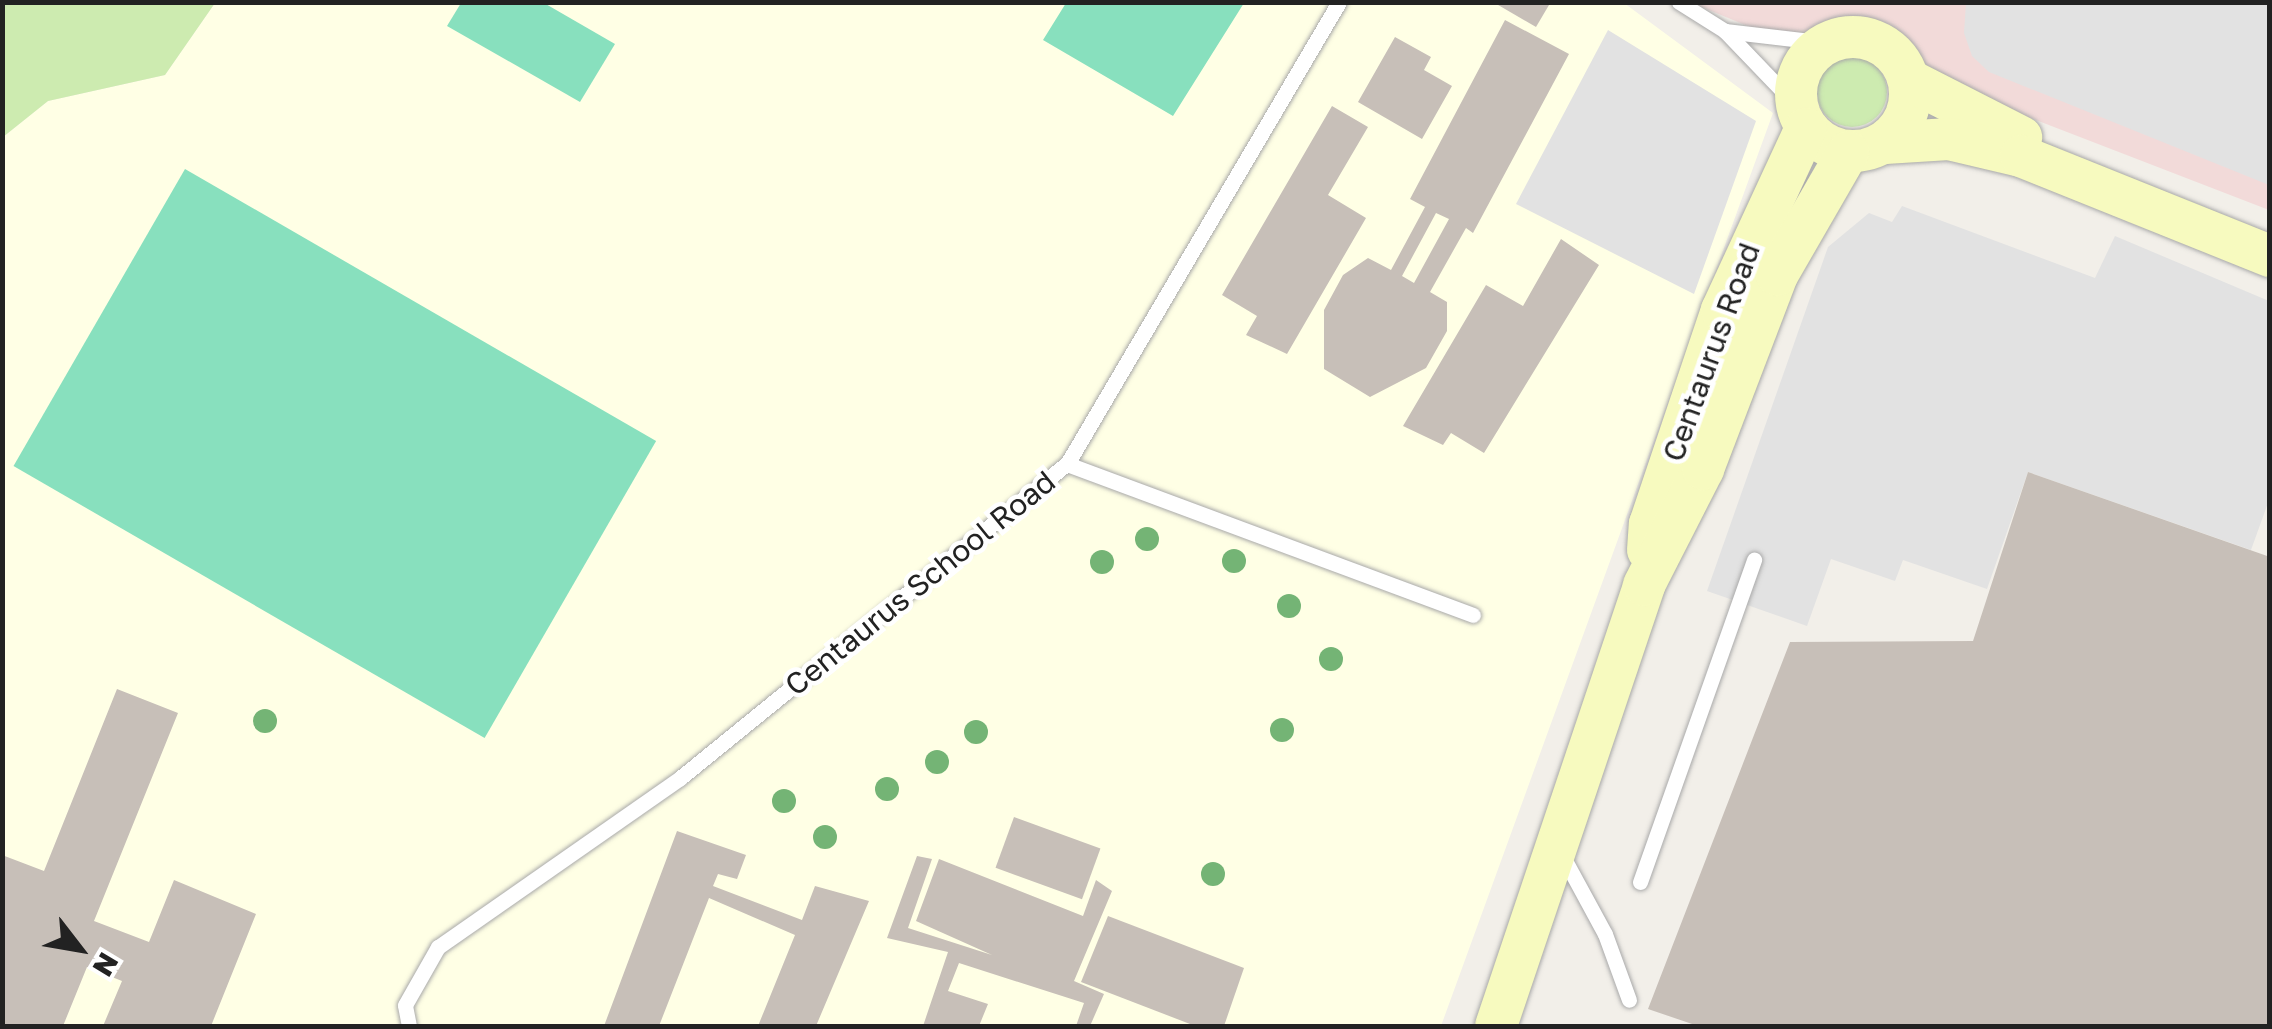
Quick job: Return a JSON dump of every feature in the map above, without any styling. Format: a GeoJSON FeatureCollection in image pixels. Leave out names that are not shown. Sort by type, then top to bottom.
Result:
{"type":"FeatureCollection","features":[{"type":"Feature","properties":{"kind":"street"},"geometry":{"type":"LineString","coordinates":[[1827,42],[1871,39],[1889,49],[1909,80],[2081,175],[2270,256]]}},
{"type":"Feature","properties":{"kind":"street","name":"Centaurus Road"},"geometry":{"type":"LineString","coordinates":[[1644,585],[1650,524],[1722,310],[1801,117],[1802,69],[1827,42]]}},
{"type":"Feature","properties":{"kind":"street","name":"Centaurus Road"},"geometry":{"type":"LineString","coordinates":[[1496,1026],[1559,849],[1644,585],[1703,469],[1777,275],[1866,147],[1907,115],[1909,80]]}},
{"type":"Feature","properties":{"kind":"street"},"geometry":{"type":"LineString","coordinates":[[1801,117],[1866,147],[1964,141],[2081,175]]}},
{"type":"Feature","properties":{"kind":"lane","name":"Centaurus School Road"},"geometry":{"type":"LineString","coordinates":[[409,1026],[405,1005],[438,947],[680,778],[1066,464],[1339,2]]}},
{"type":"Feature","properties":{"kind":"lane"},"geometry":{"type":"LineString","coordinates":[[1679,2],[1725,31],[1801,117]]}},
{"type":"Feature","properties":{"kind":"lane"},"geometry":{"type":"LineString","coordinates":[[1725,31],[1827,42]]}},
{"type":"Feature","properties":{"kind":"lane"},"geometry":{"type":"LineString","coordinates":[[1066,464],[1473,615]]}},
{"type":"Feature","properties":{"kind":"lane"},"geometry":{"type":"LineString","coordinates":[[1640,882],[1754,560]]}},
{"type":"Feature","properties":{"kind":"lane"},"geometry":{"type":"LineString","coordinates":[[1559,849],[1605,934],[1629,1000]]}},
{"type":"Feature","properties":{"kind":"shaded area"},"geometry":{"type":"Polygon","coordinates":[[[215,3],[1624,3],[1773,113],[1441,1026],[3,1026],[3,137],[48,101],[165,75],[215,3]]]}},
{"type":"Feature","properties":{"kind":"shaded area"},"geometry":{"type":"Polygon","coordinates":[[[1692,3],[2269,3],[2269,210],[1958,90],[1928,72],[1917,51],[1838,21],[1809,35],[1762,32],[1692,3]]]}},
{"type":"Feature","properties":{"kind":"shaded area"},"geometry":{"type":"Polygon","coordinates":[[[1966,3],[2269,3],[2269,185],[1989,72],[1972,56],[1964,33],[1966,3]]]}},
{"type":"Feature","properties":{"kind":"shaded area"},"geometry":{"type":"Polygon","coordinates":[[[1608,30],[1756,121],[1694,294],[1516,204],[1608,30]]]}},
{"type":"Feature","properties":{"kind":"shaded area"},"geometry":{"type":"Polygon","coordinates":[[[1902,206],[2095,278],[2115,236],[2269,301],[2269,500],[2251,550],[2028,472],[1987,589],[1903,560],[1895,581],[1831,559],[1807,626],[1707,591],[1828,247],[1869,213],[1892,222],[1902,206]]]}},
{"type":"Feature","properties":{"kind":"green space"},"geometry":{"type":"Polygon","coordinates":[[[3,2],[215,3],[165,75],[48,101],[3,137],[3,2]]]}},
{"type":"Feature","properties":{"kind":"green space"},"geometry":{"type":"Polygon","coordinates":[[[1066,2],[1244,3],[1173,116],[1043,40],[1066,2]]]}},
{"type":"Feature","properties":{"kind":"green space"},"geometry":{"type":"Polygon","coordinates":[[[461,3],[544,3],[615,44],[580,102],[447,26],[461,3]]]}},
{"type":"Feature","properties":{"kind":"green space"},"geometry":{"type":"Polygon","coordinates":[[[1852,57],[1877,67],[1887,92],[1877,117],[1852,127],[1827,117],[1817,92],[1827,67],[1852,57]]]}},
{"type":"Feature","properties":{"kind":"green space"},"geometry":{"type":"Polygon","coordinates":[[[185,169],[656,441],[485,738],[14,466],[185,169]]]}},
{"type":"Feature","properties":{"kind":"building"},"geometry":{"type":"Polygon","coordinates":[[[1493,2],[1546,2],[1549,5],[1536,27],[1493,2]]]}},
{"type":"Feature","properties":{"kind":"building"},"geometry":{"type":"Polygon","coordinates":[[[1505,20],[1569,54],[1473,233],[1466,228],[1430,292],[1447,302],[1447,331],[1426,368],[1370,397],[1324,369],[1324,310],[1343,275],[1368,258],[1391,270],[1425,207],[1410,199],[1505,20]],[[1436,213],[1402,276],[1414,283],[1449,219],[1436,213]]]}},
{"type":"Feature","properties":{"kind":"building"},"geometry":{"type":"Polygon","coordinates":[[[1395,37],[1431,57],[1424,70],[1452,86],[1422,139],[1358,102],[1395,37]]]}},
{"type":"Feature","properties":{"kind":"building"},"geometry":{"type":"Polygon","coordinates":[[[1332,106],[1368,127],[1328,195],[1366,218],[1287,354],[1246,335],[1257,316],[1222,295],[1332,106]]]}},
{"type":"Feature","properties":{"kind":"building"},"geometry":{"type":"Polygon","coordinates":[[[1561,239],[1599,265],[1484,453],[1451,433],[1443,445],[1403,426],[1486,285],[1523,306],[1561,239]]]}},
{"type":"Feature","properties":{"kind":"building"},"geometry":{"type":"Polygon","coordinates":[[[2028,472],[2270,557],[2270,1026],[1698,1026],[1648,1009],[1790,642],[1973,641],[2028,472]]]}},
{"type":"Feature","properties":{"kind":"building"},"geometry":{"type":"Polygon","coordinates":[[[117,689],[178,713],[94,921],[149,942],[174,880],[256,914],[211,1026],[103,1026],[122,981],[87,967],[63,1026],[2,1026],[2,855],[44,871],[117,689]]]}},
{"type":"Feature","properties":{"kind":"building"},"geometry":{"type":"Polygon","coordinates":[[[1014,817],[1100,848],[1082,899],[996,868],[1014,817]]]}},
{"type":"Feature","properties":{"kind":"building"},"geometry":{"type":"Polygon","coordinates":[[[677,831],[746,855],[737,879],[718,874],[713,886],[802,920],[815,886],[869,901],[816,1026],[758,1026],[795,935],[709,898],[659,1026],[604,1026],[677,831]]]}},
{"type":"Feature","properties":{"kind":"building"},"geometry":{"type":"Polygon","coordinates":[[[917,856],[932,859],[908,928],[992,955],[916,921],[939,859],[1083,916],[1096,880],[1112,891],[1074,981],[1104,994],[1090,1026],[1076,1026],[1084,1003],[959,963],[948,991],[988,1004],[979,1026],[923,1026],[948,952],[887,938],[917,856]]]}},
{"type":"Feature","properties":{"kind":"building"},"geometry":{"type":"Polygon","coordinates":[[[1108,916],[1244,968],[1224,1026],[1190,1024],[1081,982],[1108,916]]]}}]}
